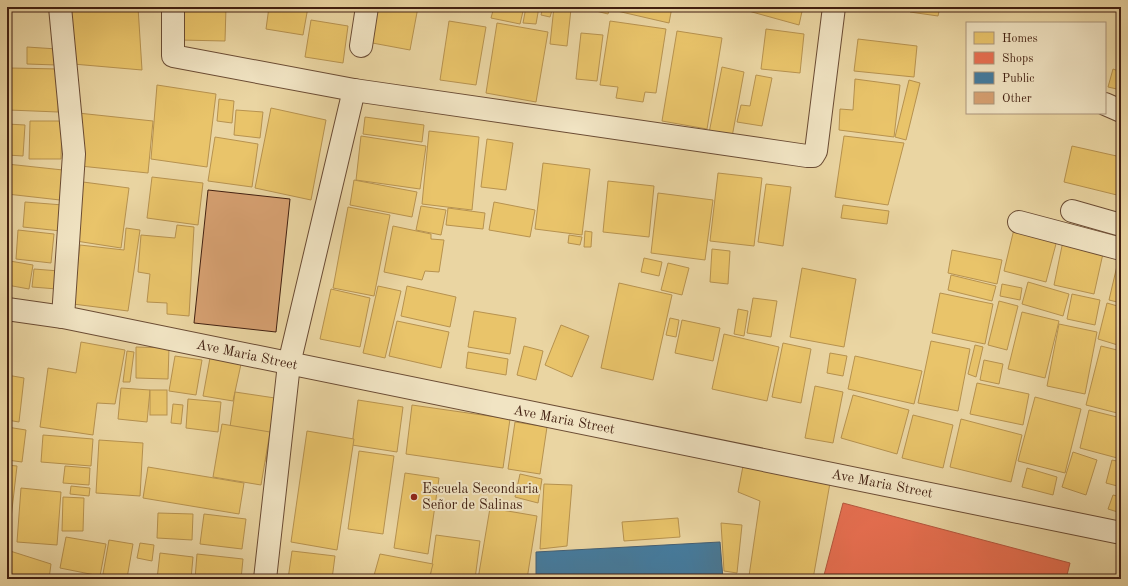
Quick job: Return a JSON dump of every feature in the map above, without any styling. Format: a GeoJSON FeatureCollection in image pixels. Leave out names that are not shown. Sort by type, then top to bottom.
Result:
{"type":"FeatureCollection","features":[{"type":"Feature","properties":{"kind":"street"},"geometry":{"type":"LineString","coordinates":[[60,7],[74,154],[63,317]]}},
{"type":"Feature","properties":{"kind":"street"},"geometry":{"type":"LineString","coordinates":[[173,7],[173,56],[354,90],[807,156],[813,156],[816,151],[834,7]]}},
{"type":"Feature","properties":{"kind":"street"},"geometry":{"type":"LineString","coordinates":[[361,46],[367,7]]}},
{"type":"Feature","properties":{"kind":"street"},"geometry":{"type":"LineString","coordinates":[[264,579],[289,364],[354,90]]}},
{"type":"Feature","properties":{"kind":"street"},"geometry":{"type":"LineString","coordinates":[[1106,104],[1121,111]]}},
{"type":"Feature","properties":{"kind":"street"},"geometry":{"type":"LineString","coordinates":[[1072,211],[1121,225]]}},
{"type":"Feature","properties":{"kind":"street"},"geometry":{"type":"LineString","coordinates":[[1019,222],[1121,249]]}},
{"type":"Feature","properties":{"kind":"street","name":"Ave Maria Street"},"geometry":{"type":"LineString","coordinates":[[7,309],[63,317],[1121,533]]}},
{"type":"Feature","properties":{"kind":"building: Homes"},"geometry":{"type":"Polygon","coordinates":[[[13,7],[42,7],[42,11],[13,9],[13,7]]]}},
{"type":"Feature","properties":{"kind":"building: Homes"},"geometry":{"type":"Polygon","coordinates":[[[69,7],[138,7],[142,70],[73,64],[69,7]]]}},
{"type":"Feature","properties":{"kind":"building: Homes"},"geometry":{"type":"Polygon","coordinates":[[[180,7],[226,7],[225,41],[180,40],[180,7]]]}},
{"type":"Feature","properties":{"kind":"building: Homes"},"geometry":{"type":"Polygon","coordinates":[[[269,7],[308,7],[303,35],[266,29],[269,7]]]}},
{"type":"Feature","properties":{"kind":"building: Homes"},"geometry":{"type":"Polygon","coordinates":[[[374,7],[418,7],[410,50],[367,42],[374,7]]]}},
{"type":"Feature","properties":{"kind":"building: Homes"},"geometry":{"type":"Polygon","coordinates":[[[494,7],[524,7],[520,24],[491,18],[494,7]]]}},
{"type":"Feature","properties":{"kind":"building: Homes"},"geometry":{"type":"Polygon","coordinates":[[[526,7],[539,7],[536,24],[523,23],[526,7]]]}},
{"type":"Feature","properties":{"kind":"building: Homes"},"geometry":{"type":"Polygon","coordinates":[[[543,7],[553,7],[550,17],[541,15],[543,7]]]}},
{"type":"Feature","properties":{"kind":"building: Homes"},"geometry":{"type":"Polygon","coordinates":[[[554,7],[571,9],[567,46],[550,44],[554,7]]]}},
{"type":"Feature","properties":{"kind":"building: Homes"},"geometry":{"type":"Polygon","coordinates":[[[584,7],[610,7],[608,14],[584,7]]]}},
{"type":"Feature","properties":{"kind":"building: Homes"},"geometry":{"type":"Polygon","coordinates":[[[617,7],[672,7],[669,23],[617,11],[617,7]]]}},
{"type":"Feature","properties":{"kind":"building: Homes"},"geometry":{"type":"Polygon","coordinates":[[[734,7],[803,7],[799,25],[734,7]]]}},
{"type":"Feature","properties":{"kind":"building: Homes"},"geometry":{"type":"Polygon","coordinates":[[[862,7],[877,7],[876,10],[862,7]]]}},
{"type":"Feature","properties":{"kind":"building: Homes"},"geometry":{"type":"Polygon","coordinates":[[[911,7],[940,7],[938,16],[910,12],[911,7]]]}},
{"type":"Feature","properties":{"kind":"building: Homes"},"geometry":{"type":"Polygon","coordinates":[[[311,20],[348,26],[343,63],[305,57],[311,20]]]}},
{"type":"Feature","properties":{"kind":"building: Homes"},"geometry":{"type":"Polygon","coordinates":[[[449,21],[486,27],[476,85],[440,80],[449,21]]]}},
{"type":"Feature","properties":{"kind":"building: Homes"},"geometry":{"type":"Polygon","coordinates":[[[610,21],[666,29],[656,93],[645,92],[643,102],[616,98],[618,87],[600,85],[610,21]]]}},
{"type":"Feature","properties":{"kind":"building: Homes"},"geometry":{"type":"Polygon","coordinates":[[[497,23],[548,32],[536,102],[486,93],[497,23]]]}},
{"type":"Feature","properties":{"kind":"building: Homes"},"geometry":{"type":"Polygon","coordinates":[[[766,29],[804,34],[800,73],[761,69],[766,29]]]}},
{"type":"Feature","properties":{"kind":"building: Homes"},"geometry":{"type":"Polygon","coordinates":[[[677,31],[722,38],[707,129],[662,121],[677,31]]]}},
{"type":"Feature","properties":{"kind":"building: Homes"},"geometry":{"type":"Polygon","coordinates":[[[581,33],[603,35],[597,81],[576,79],[581,33]]]}},
{"type":"Feature","properties":{"kind":"building: Homes"},"geometry":{"type":"Polygon","coordinates":[[[858,39],[917,46],[914,77],[854,71],[858,39]]]}},
{"type":"Feature","properties":{"kind":"building: Homes"},"geometry":{"type":"Polygon","coordinates":[[[27,47],[57,49],[57,65],[27,64],[27,47]]]}},
{"type":"Feature","properties":{"kind":"building: Homes"},"geometry":{"type":"Polygon","coordinates":[[[722,67],[744,72],[732,137],[709,133],[722,67]]]}},
{"type":"Feature","properties":{"kind":"building: Homes"},"geometry":{"type":"Polygon","coordinates":[[[10,68],[60,69],[58,112],[9,110],[10,68]]]}},
{"type":"Feature","properties":{"kind":"building: Homes"},"geometry":{"type":"Polygon","coordinates":[[[1113,69],[1121,72],[1121,90],[1108,87],[1113,69]]]}},
{"type":"Feature","properties":{"kind":"building: Homes"},"geometry":{"type":"Polygon","coordinates":[[[756,75],[772,78],[762,126],[737,122],[741,105],[750,106],[756,75]]]}},
{"type":"Feature","properties":{"kind":"building: Homes"},"geometry":{"type":"Polygon","coordinates":[[[855,79],[900,85],[894,137],[839,130],[840,109],[853,110],[855,79]]]}},
{"type":"Feature","properties":{"kind":"building: Homes"},"geometry":{"type":"Polygon","coordinates":[[[909,80],[920,83],[906,140],[895,137],[909,80]]]}},
{"type":"Feature","properties":{"kind":"building: Homes"},"geometry":{"type":"Polygon","coordinates":[[[157,85],[216,94],[207,167],[151,159],[157,85]]]}},
{"type":"Feature","properties":{"kind":"building: Homes"},"geometry":{"type":"Polygon","coordinates":[[[219,99],[234,101],[232,123],[217,121],[219,99]]]}},
{"type":"Feature","properties":{"kind":"building: Homes"},"geometry":{"type":"Polygon","coordinates":[[[271,108],[326,120],[311,200],[255,188],[271,108]]]}},
{"type":"Feature","properties":{"kind":"building: Homes"},"geometry":{"type":"Polygon","coordinates":[[[236,110],[263,112],[260,138],[234,135],[236,110]]]}},
{"type":"Feature","properties":{"kind":"building: Homes"},"geometry":{"type":"Polygon","coordinates":[[[78,113],[153,121],[148,173],[80,166],[78,113]]]}},
{"type":"Feature","properties":{"kind":"building: Homes"},"geometry":{"type":"Polygon","coordinates":[[[365,117],[424,125],[422,142],[363,134],[365,117]]]}},
{"type":"Feature","properties":{"kind":"building: Homes"},"geometry":{"type":"Polygon","coordinates":[[[30,121],[62,121],[61,159],[29,159],[30,121]]]}},
{"type":"Feature","properties":{"kind":"building: Homes"},"geometry":{"type":"Polygon","coordinates":[[[7,124],[25,125],[23,156],[7,155],[7,124]]]}},
{"type":"Feature","properties":{"kind":"building: Homes"},"geometry":{"type":"Polygon","coordinates":[[[429,131],[479,137],[472,210],[422,204],[429,131]]]}},
{"type":"Feature","properties":{"kind":"building: Homes"},"geometry":{"type":"Polygon","coordinates":[[[361,136],[426,146],[420,189],[356,180],[361,136]]]}},
{"type":"Feature","properties":{"kind":"building: Homes"},"geometry":{"type":"Polygon","coordinates":[[[844,136],[904,143],[888,205],[835,197],[844,136]]]}},
{"type":"Feature","properties":{"kind":"building: Homes"},"geometry":{"type":"Polygon","coordinates":[[[215,137],[258,144],[252,187],[208,181],[215,137]]]}},
{"type":"Feature","properties":{"kind":"building: Homes"},"geometry":{"type":"Polygon","coordinates":[[[487,139],[513,143],[506,190],[481,187],[487,139]]]}},
{"type":"Feature","properties":{"kind":"building: Homes"},"geometry":{"type":"Polygon","coordinates":[[[1072,146],[1121,157],[1121,196],[1064,182],[1072,146]]]}},
{"type":"Feature","properties":{"kind":"building: Homes"},"geometry":{"type":"Polygon","coordinates":[[[543,163],[590,169],[582,235],[535,229],[543,163]]]}},
{"type":"Feature","properties":{"kind":"building: Homes"},"geometry":{"type":"Polygon","coordinates":[[[7,164],[63,170],[60,200],[7,194],[7,164]]]}},
{"type":"Feature","properties":{"kind":"building: Homes"},"geometry":{"type":"Polygon","coordinates":[[[718,173],[762,178],[754,246],[710,241],[718,173]]]}},
{"type":"Feature","properties":{"kind":"building: Homes"},"geometry":{"type":"Polygon","coordinates":[[[152,177],[203,183],[198,225],[147,218],[152,177]]]}},
{"type":"Feature","properties":{"kind":"building: Homes"},"geometry":{"type":"Polygon","coordinates":[[[354,180],[417,192],[412,217],[350,205],[354,180]]]}},
{"type":"Feature","properties":{"kind":"building: Homes"},"geometry":{"type":"Polygon","coordinates":[[[608,181],[654,186],[649,237],[603,232],[608,181]]]}},
{"type":"Feature","properties":{"kind":"building: Homes"},"geometry":{"type":"Polygon","coordinates":[[[83,182],[129,188],[121,248],[76,241],[83,182]]]}},
{"type":"Feature","properties":{"kind":"building: Homes"},"geometry":{"type":"Polygon","coordinates":[[[766,184],[791,187],[783,246],[758,242],[766,184]]]}},
{"type":"Feature","properties":{"kind":"building: Homes"},"geometry":{"type":"Polygon","coordinates":[[[658,193],[713,200],[705,260],[651,253],[658,193]]]}},
{"type":"Feature","properties":{"kind":"building: Homes"},"geometry":{"type":"Polygon","coordinates":[[[25,202],[63,205],[61,231],[23,227],[25,202]]]}},
{"type":"Feature","properties":{"kind":"building: Homes"},"geometry":{"type":"Polygon","coordinates":[[[494,202],[535,210],[530,237],[489,230],[494,202]]]}},
{"type":"Feature","properties":{"kind":"building: Homes"},"geometry":{"type":"Polygon","coordinates":[[[843,205],[889,211],[887,224],[841,218],[843,205]]]}},
{"type":"Feature","properties":{"kind":"building: Homes"},"geometry":{"type":"Polygon","coordinates":[[[421,206],[446,210],[441,235],[416,230],[421,206]]]}},
{"type":"Feature","properties":{"kind":"building: Homes"},"geometry":{"type":"Polygon","coordinates":[[[348,207],[390,215],[374,296],[333,288],[348,207]]]}},
{"type":"Feature","properties":{"kind":"building: Homes"},"geometry":{"type":"Polygon","coordinates":[[[448,208],[485,213],[483,229],[446,225],[448,208]]]}},
{"type":"Feature","properties":{"kind":"building: Homes"},"geometry":{"type":"Polygon","coordinates":[[[177,225],[194,227],[189,316],[167,314],[167,303],[147,302],[150,274],[138,272],[141,235],[175,238],[177,225]]]}},
{"type":"Feature","properties":{"kind":"building: Homes"},"geometry":{"type":"Polygon","coordinates":[[[393,226],[431,234],[431,239],[444,240],[439,272],[425,271],[422,280],[384,272],[393,226]]]}},
{"type":"Feature","properties":{"kind":"building: Homes"},"geometry":{"type":"Polygon","coordinates":[[[126,228],[140,230],[128,311],[73,304],[80,245],[124,250],[126,228]]]}},
{"type":"Feature","properties":{"kind":"building: Homes"},"geometry":{"type":"Polygon","coordinates":[[[1014,229],[1057,240],[1046,282],[1004,271],[1014,229]]]}},
{"type":"Feature","properties":{"kind":"building: Homes"},"geometry":{"type":"Polygon","coordinates":[[[18,230],[54,234],[51,263],[16,259],[18,230]]]}},
{"type":"Feature","properties":{"kind":"building: Homes"},"geometry":{"type":"Polygon","coordinates":[[[585,231],[592,232],[591,247],[584,247],[585,231]]]}},
{"type":"Feature","properties":{"kind":"building: Homes"},"geometry":{"type":"Polygon","coordinates":[[[569,235],[582,237],[580,245],[568,243],[569,235]]]}},
{"type":"Feature","properties":{"kind":"building: Homes"},"geometry":{"type":"Polygon","coordinates":[[[7,239],[10,240],[7,256],[7,239]]]}},
{"type":"Feature","properties":{"kind":"building: Homes"},"geometry":{"type":"Polygon","coordinates":[[[1063,241],[1104,249],[1094,294],[1054,285],[1063,241]]]}},
{"type":"Feature","properties":{"kind":"building: Homes"},"geometry":{"type":"Polygon","coordinates":[[[712,249],[730,251],[728,284],[710,282],[712,249]]]}},
{"type":"Feature","properties":{"kind":"building: Homes"},"geometry":{"type":"Polygon","coordinates":[[[952,250],[1002,260],[997,284],[948,273],[952,250]]]}},
{"type":"Feature","properties":{"kind":"building: Homes"},"geometry":{"type":"Polygon","coordinates":[[[1121,253],[1121,303],[1109,300],[1121,253]]]}},
{"type":"Feature","properties":{"kind":"building: Homes"},"geometry":{"type":"Polygon","coordinates":[[[644,258],[662,262],[659,276],[641,272],[644,258]]]}},
{"type":"Feature","properties":{"kind":"building: Homes"},"geometry":{"type":"Polygon","coordinates":[[[10,261],[33,265],[29,289],[7,285],[10,261]]]}},
{"type":"Feature","properties":{"kind":"building: Homes"},"geometry":{"type":"Polygon","coordinates":[[[668,263],[689,268],[682,295],[661,290],[668,263]]]}},
{"type":"Feature","properties":{"kind":"building: Homes"},"geometry":{"type":"Polygon","coordinates":[[[802,268],[856,279],[844,347],[790,337],[802,268]]]}},
{"type":"Feature","properties":{"kind":"building: Homes"},"geometry":{"type":"Polygon","coordinates":[[[34,269],[59,271],[57,289],[32,287],[34,269]]]}},
{"type":"Feature","properties":{"kind":"building: Homes"},"geometry":{"type":"Polygon","coordinates":[[[951,275],[996,286],[992,301],[948,290],[951,275]]]}},
{"type":"Feature","properties":{"kind":"building: Homes"},"geometry":{"type":"Polygon","coordinates":[[[1028,282],[1069,294],[1063,316],[1022,304],[1028,282]]]}},
{"type":"Feature","properties":{"kind":"building: Homes"},"geometry":{"type":"Polygon","coordinates":[[[619,283],[672,295],[653,380],[601,368],[619,283]]]}},
{"type":"Feature","properties":{"kind":"building: Homes"},"geometry":{"type":"Polygon","coordinates":[[[1002,284],[1022,288],[1020,300],[1000,296],[1002,284]]]}},
{"type":"Feature","properties":{"kind":"building: Homes"},"geometry":{"type":"Polygon","coordinates":[[[378,286],[401,291],[385,358],[363,353],[378,286]]]}},
{"type":"Feature","properties":{"kind":"building: Homes"},"geometry":{"type":"Polygon","coordinates":[[[407,286],[456,297],[450,327],[401,316],[407,286]]]}},
{"type":"Feature","properties":{"kind":"building: Homes"},"geometry":{"type":"Polygon","coordinates":[[[331,289],[370,298],[360,347],[320,339],[331,289]]]}},
{"type":"Feature","properties":{"kind":"building: Homes"},"geometry":{"type":"Polygon","coordinates":[[[940,293],[993,304],[985,344],[932,333],[940,293]]]}},
{"type":"Feature","properties":{"kind":"building: Homes"},"geometry":{"type":"Polygon","coordinates":[[[1072,294],[1100,300],[1095,325],[1067,319],[1072,294]]]}},
{"type":"Feature","properties":{"kind":"building: Homes"},"geometry":{"type":"Polygon","coordinates":[[[753,298],[777,301],[771,337],[747,333],[753,298]]]}},
{"type":"Feature","properties":{"kind":"building: Homes"},"geometry":{"type":"Polygon","coordinates":[[[999,301],[1018,306],[1007,350],[988,345],[999,301]]]}},
{"type":"Feature","properties":{"kind":"building: Homes"},"geometry":{"type":"Polygon","coordinates":[[[1107,303],[1121,307],[1121,346],[1098,339],[1107,303]]]}},
{"type":"Feature","properties":{"kind":"building: Homes"},"geometry":{"type":"Polygon","coordinates":[[[738,309],[748,311],[744,336],[734,334],[738,309]]]}},
{"type":"Feature","properties":{"kind":"building: Homes"},"geometry":{"type":"Polygon","coordinates":[[[474,311],[516,318],[510,354],[468,347],[474,311]]]}},
{"type":"Feature","properties":{"kind":"building: Homes"},"geometry":{"type":"Polygon","coordinates":[[[1022,312],[1059,321],[1045,378],[1008,369],[1022,312]]]}},
{"type":"Feature","properties":{"kind":"building: Homes"},"geometry":{"type":"Polygon","coordinates":[[[670,318],[679,320],[676,337],[666,335],[670,318]]]}},
{"type":"Feature","properties":{"kind":"building: Homes"},"geometry":{"type":"Polygon","coordinates":[[[682,320],[720,328],[713,361],[675,353],[682,320]]]}},
{"type":"Feature","properties":{"kind":"building: Homes"},"geometry":{"type":"Polygon","coordinates":[[[397,321],[449,332],[441,368],[389,356],[397,321]]]}},
{"type":"Feature","properties":{"kind":"building: Homes"},"geometry":{"type":"Polygon","coordinates":[[[1059,324],[1097,332],[1085,394],[1047,386],[1059,324]]]}},
{"type":"Feature","properties":{"kind":"building: Homes"},"geometry":{"type":"Polygon","coordinates":[[[561,325],[589,336],[572,377],[545,365],[561,325]]]}},
{"type":"Feature","properties":{"kind":"building: Homes"},"geometry":{"type":"Polygon","coordinates":[[[724,334],[779,347],[767,401],[712,389],[724,334]]]}},
{"type":"Feature","properties":{"kind":"building: Homes"},"geometry":{"type":"Polygon","coordinates":[[[931,341],[970,349],[958,411],[918,403],[931,341]]]}},
{"type":"Feature","properties":{"kind":"building: Homes"},"geometry":{"type":"Polygon","coordinates":[[[81,342],[125,350],[115,404],[97,403],[93,435],[40,427],[48,368],[76,373],[81,342]]]}},
{"type":"Feature","properties":{"kind":"building: Homes"},"geometry":{"type":"Polygon","coordinates":[[[783,343],[811,349],[801,403],[772,397],[783,343]]]}},
{"type":"Feature","properties":{"kind":"building: Homes"},"geometry":{"type":"Polygon","coordinates":[[[975,345],[983,347],[976,377],[968,374],[975,345]]]}},
{"type":"Feature","properties":{"kind":"building: Homes"},"geometry":{"type":"Polygon","coordinates":[[[524,346],[543,351],[536,380],[517,375],[524,346]]]}},
{"type":"Feature","properties":{"kind":"building: Homes"},"geometry":{"type":"Polygon","coordinates":[[[1101,346],[1121,351],[1121,414],[1086,405],[1101,346]]]}},
{"type":"Feature","properties":{"kind":"building: Homes"},"geometry":{"type":"Polygon","coordinates":[[[136,347],[169,348],[168,379],[136,378],[136,347]]]}},
{"type":"Feature","properties":{"kind":"building: Homes"},"geometry":{"type":"Polygon","coordinates":[[[127,351],[134,352],[130,382],[123,382],[127,351]]]}},
{"type":"Feature","properties":{"kind":"building: Homes"},"geometry":{"type":"Polygon","coordinates":[[[468,352],[508,359],[506,375],[466,368],[468,352]]]}},
{"type":"Feature","properties":{"kind":"building: Homes"},"geometry":{"type":"Polygon","coordinates":[[[830,353],[847,356],[843,376],[827,373],[830,353]]]}},
{"type":"Feature","properties":{"kind":"building: Homes"},"geometry":{"type":"Polygon","coordinates":[[[175,356],[202,360],[196,395],[169,391],[175,356]]]}},
{"type":"Feature","properties":{"kind":"building: Homes"},"geometry":{"type":"Polygon","coordinates":[[[855,356],[922,371],[914,404],[848,389],[855,356]]]}},
{"type":"Feature","properties":{"kind":"building: Homes"},"geometry":{"type":"Polygon","coordinates":[[[210,358],[241,364],[233,401],[203,396],[210,358]]]}},
{"type":"Feature","properties":{"kind":"building: Homes"},"geometry":{"type":"Polygon","coordinates":[[[984,360],[1003,364],[999,384],[980,380],[984,360]]]}},
{"type":"Feature","properties":{"kind":"building: Homes"},"geometry":{"type":"Polygon","coordinates":[[[7,375],[24,378],[19,422],[7,420],[7,375]]]}},
{"type":"Feature","properties":{"kind":"building: Homes"},"geometry":{"type":"Polygon","coordinates":[[[977,383],[1029,394],[1023,425],[970,414],[977,383]]]}},
{"type":"Feature","properties":{"kind":"building: Homes"},"geometry":{"type":"Polygon","coordinates":[[[815,386],[843,392],[833,443],[805,438],[815,386]]]}},
{"type":"Feature","properties":{"kind":"building: Homes"},"geometry":{"type":"Polygon","coordinates":[[[121,388],[150,390],[147,422],[118,419],[121,388]]]}},
{"type":"Feature","properties":{"kind":"building: Homes"},"geometry":{"type":"Polygon","coordinates":[[[150,390],[167,390],[167,415],[150,415],[150,390]]]}},
{"type":"Feature","properties":{"kind":"building: Homes"},"geometry":{"type":"Polygon","coordinates":[[[235,392],[275,398],[266,461],[226,455],[235,392]]]}},
{"type":"Feature","properties":{"kind":"building: Homes"},"geometry":{"type":"Polygon","coordinates":[[[853,395],[909,410],[897,454],[841,438],[853,395]]]}},
{"type":"Feature","properties":{"kind":"building: Homes"},"geometry":{"type":"Polygon","coordinates":[[[1035,397],[1081,409],[1065,473],[1018,461],[1035,397]]]}},
{"type":"Feature","properties":{"kind":"building: Homes"},"geometry":{"type":"Polygon","coordinates":[[[188,399],[221,402],[218,432],[186,428],[188,399]]]}},
{"type":"Feature","properties":{"kind":"building: Homes"},"geometry":{"type":"Polygon","coordinates":[[[358,400],[403,407],[397,452],[352,445],[358,400]]]}},
{"type":"Feature","properties":{"kind":"building: Homes"},"geometry":{"type":"Polygon","coordinates":[[[173,404],[183,405],[181,424],[171,423],[173,404]]]}},
{"type":"Feature","properties":{"kind":"building: Homes"},"geometry":{"type":"Polygon","coordinates":[[[412,405],[510,419],[503,468],[406,454],[412,405]]]}},
{"type":"Feature","properties":{"kind":"building: Homes"},"geometry":{"type":"Polygon","coordinates":[[[1089,410],[1121,418],[1121,459],[1080,448],[1089,410]]]}},
{"type":"Feature","properties":{"kind":"building: Homes"},"geometry":{"type":"Polygon","coordinates":[[[913,415],[953,425],[943,468],[902,458],[913,415]]]}},
{"type":"Feature","properties":{"kind":"building: Homes"},"geometry":{"type":"Polygon","coordinates":[[[961,419],[1022,435],[1011,482],[950,467],[961,419]]]}},
{"type":"Feature","properties":{"kind":"building: Homes"},"geometry":{"type":"Polygon","coordinates":[[[515,422],[547,427],[540,474],[508,469],[515,422]]]}},
{"type":"Feature","properties":{"kind":"building: Homes"},"geometry":{"type":"Polygon","coordinates":[[[222,424],[270,432],[261,485],[213,477],[222,424]]]}},
{"type":"Feature","properties":{"kind":"building: Homes"},"geometry":{"type":"Polygon","coordinates":[[[7,427],[26,430],[22,462],[7,460],[7,427]]]}},
{"type":"Feature","properties":{"kind":"building: Homes"},"geometry":{"type":"Polygon","coordinates":[[[307,431],[354,439],[337,550],[291,542],[307,431]]]}},
{"type":"Feature","properties":{"kind":"building: Homes"},"geometry":{"type":"Polygon","coordinates":[[[43,435],[93,439],[91,466],[41,462],[43,435]]]}},
{"type":"Feature","properties":{"kind":"building: Homes"},"geometry":{"type":"Polygon","coordinates":[[[99,440],[143,443],[140,496],[96,493],[99,440]]]}},
{"type":"Feature","properties":{"kind":"building: Homes"},"geometry":{"type":"Polygon","coordinates":[[[359,451],[394,456],[383,534],[348,529],[359,451]]]}},
{"type":"Feature","properties":{"kind":"building: Homes"},"geometry":{"type":"Polygon","coordinates":[[[1073,452],[1097,460],[1086,495],[1062,487],[1073,452]]]}},
{"type":"Feature","properties":{"kind":"building: Homes"},"geometry":{"type":"Polygon","coordinates":[[[1112,460],[1121,462],[1121,487],[1106,483],[1112,460]]]}},
{"type":"Feature","properties":{"kind":"building: Homes"},"geometry":{"type":"Polygon","coordinates":[[[7,465],[17,466],[9,536],[7,535],[7,465]]]}},
{"type":"Feature","properties":{"kind":"building: Homes"},"geometry":{"type":"Polygon","coordinates":[[[65,466],[90,468],[89,485],[63,483],[65,466]]]}},
{"type":"Feature","properties":{"kind":"building: Homes"},"geometry":{"type":"Polygon","coordinates":[[[743,466],[830,483],[813,579],[757,579],[749,576],[760,501],[738,492],[743,466]]]}},
{"type":"Feature","properties":{"kind":"building: Homes"},"geometry":{"type":"Polygon","coordinates":[[[148,467],[244,483],[239,514],[143,498],[148,467]]]}},
{"type":"Feature","properties":{"kind":"building: Homes"},"geometry":{"type":"Polygon","coordinates":[[[1027,468],[1057,477],[1053,495],[1022,487],[1027,468]]]}},
{"type":"Feature","properties":{"kind":"building: Homes"},"geometry":{"type":"Polygon","coordinates":[[[405,473],[439,478],[428,554],[394,548],[405,473]]]}},
{"type":"Feature","properties":{"kind":"building: Homes"},"geometry":{"type":"Polygon","coordinates":[[[520,474],[542,479],[538,503],[515,497],[520,474]]]}},
{"type":"Feature","properties":{"kind":"building: Homes"},"geometry":{"type":"Polygon","coordinates":[[[544,484],[572,485],[567,546],[540,549],[544,484]]]}},
{"type":"Feature","properties":{"kind":"building: Homes"},"geometry":{"type":"Polygon","coordinates":[[[71,486],[90,488],[89,496],[70,494],[71,486]]]}},
{"type":"Feature","properties":{"kind":"building: Homes"},"geometry":{"type":"Polygon","coordinates":[[[21,488],[61,492],[57,545],[17,542],[21,488]]]}},
{"type":"Feature","properties":{"kind":"building: Homes"},"geometry":{"type":"Polygon","coordinates":[[[1113,495],[1121,497],[1121,513],[1108,509],[1113,495]]]}},
{"type":"Feature","properties":{"kind":"building: Homes"},"geometry":{"type":"Polygon","coordinates":[[[63,497],[84,498],[83,531],[62,531],[63,497]]]}},
{"type":"Feature","properties":{"kind":"building: Homes"},"geometry":{"type":"Polygon","coordinates":[[[490,508],[537,516],[527,579],[478,579],[490,508]]]}},
{"type":"Feature","properties":{"kind":"building: Homes"},"geometry":{"type":"Polygon","coordinates":[[[158,513],[193,514],[192,540],[157,538],[158,513]]]}},
{"type":"Feature","properties":{"kind":"building: Homes"},"geometry":{"type":"Polygon","coordinates":[[[204,514],[246,519],[242,549],[200,544],[204,514]]]}},
{"type":"Feature","properties":{"kind":"building: Homes"},"geometry":{"type":"Polygon","coordinates":[[[678,518],[680,537],[624,541],[622,522],[678,518]]]}},
{"type":"Feature","properties":{"kind":"building: Homes"},"geometry":{"type":"Polygon","coordinates":[[[721,523],[742,525],[737,573],[724,571],[721,523]]]}},
{"type":"Feature","properties":{"kind":"building: Homes"},"geometry":{"type":"Polygon","coordinates":[[[436,535],[480,541],[475,579],[430,579],[436,535]]]}},
{"type":"Feature","properties":{"kind":"building: Homes"},"geometry":{"type":"Polygon","coordinates":[[[66,537],[106,544],[100,576],[60,568],[66,537]]]}},
{"type":"Feature","properties":{"kind":"building: Homes"},"geometry":{"type":"Polygon","coordinates":[[[109,540],[133,544],[127,578],[103,574],[109,540]]]}},
{"type":"Feature","properties":{"kind":"building: Homes"},"geometry":{"type":"Polygon","coordinates":[[[140,543],[154,545],[152,561],[137,558],[140,543]]]}},
{"type":"Feature","properties":{"kind":"building: Homes"},"geometry":{"type":"Polygon","coordinates":[[[7,550],[51,564],[49,579],[7,579],[7,550]]]}},
{"type":"Feature","properties":{"kind":"building: Homes"},"geometry":{"type":"Polygon","coordinates":[[[292,551],[335,556],[332,579],[288,579],[292,551]]]}},
{"type":"Feature","properties":{"kind":"building: Homes"},"geometry":{"type":"Polygon","coordinates":[[[160,553],[193,557],[191,579],[157,579],[160,553]]]}},
{"type":"Feature","properties":{"kind":"building: Homes"},"geometry":{"type":"Polygon","coordinates":[[[197,554],[243,559],[241,579],[195,579],[197,554]]]}},
{"type":"Feature","properties":{"kind":"building: Homes"},"geometry":{"type":"Polygon","coordinates":[[[380,554],[433,564],[429,579],[373,579],[380,554]]]}},
{"type":"Feature","properties":{"kind":"building: Shops"},"geometry":{"type":"Polygon","coordinates":[[[843,503],[1070,563],[1066,579],[823,579],[843,503]]]}},
{"type":"Feature","properties":{"kind":"building: Public"},"geometry":{"type":"Polygon","coordinates":[[[720,542],[723,579],[536,579],[536,552],[720,542]]]}},
{"type":"Feature","properties":{"kind":"building: Other"},"geometry":{"type":"Polygon","coordinates":[[[208,190],[290,199],[276,332],[194,323],[208,190]]]}},
{"type":"Feature","properties":{"kind":"place","name":"Escuela Secondaria Señor de Salinas"},"geometry":{"type":"Point","coordinates":[414,497]}}]}
